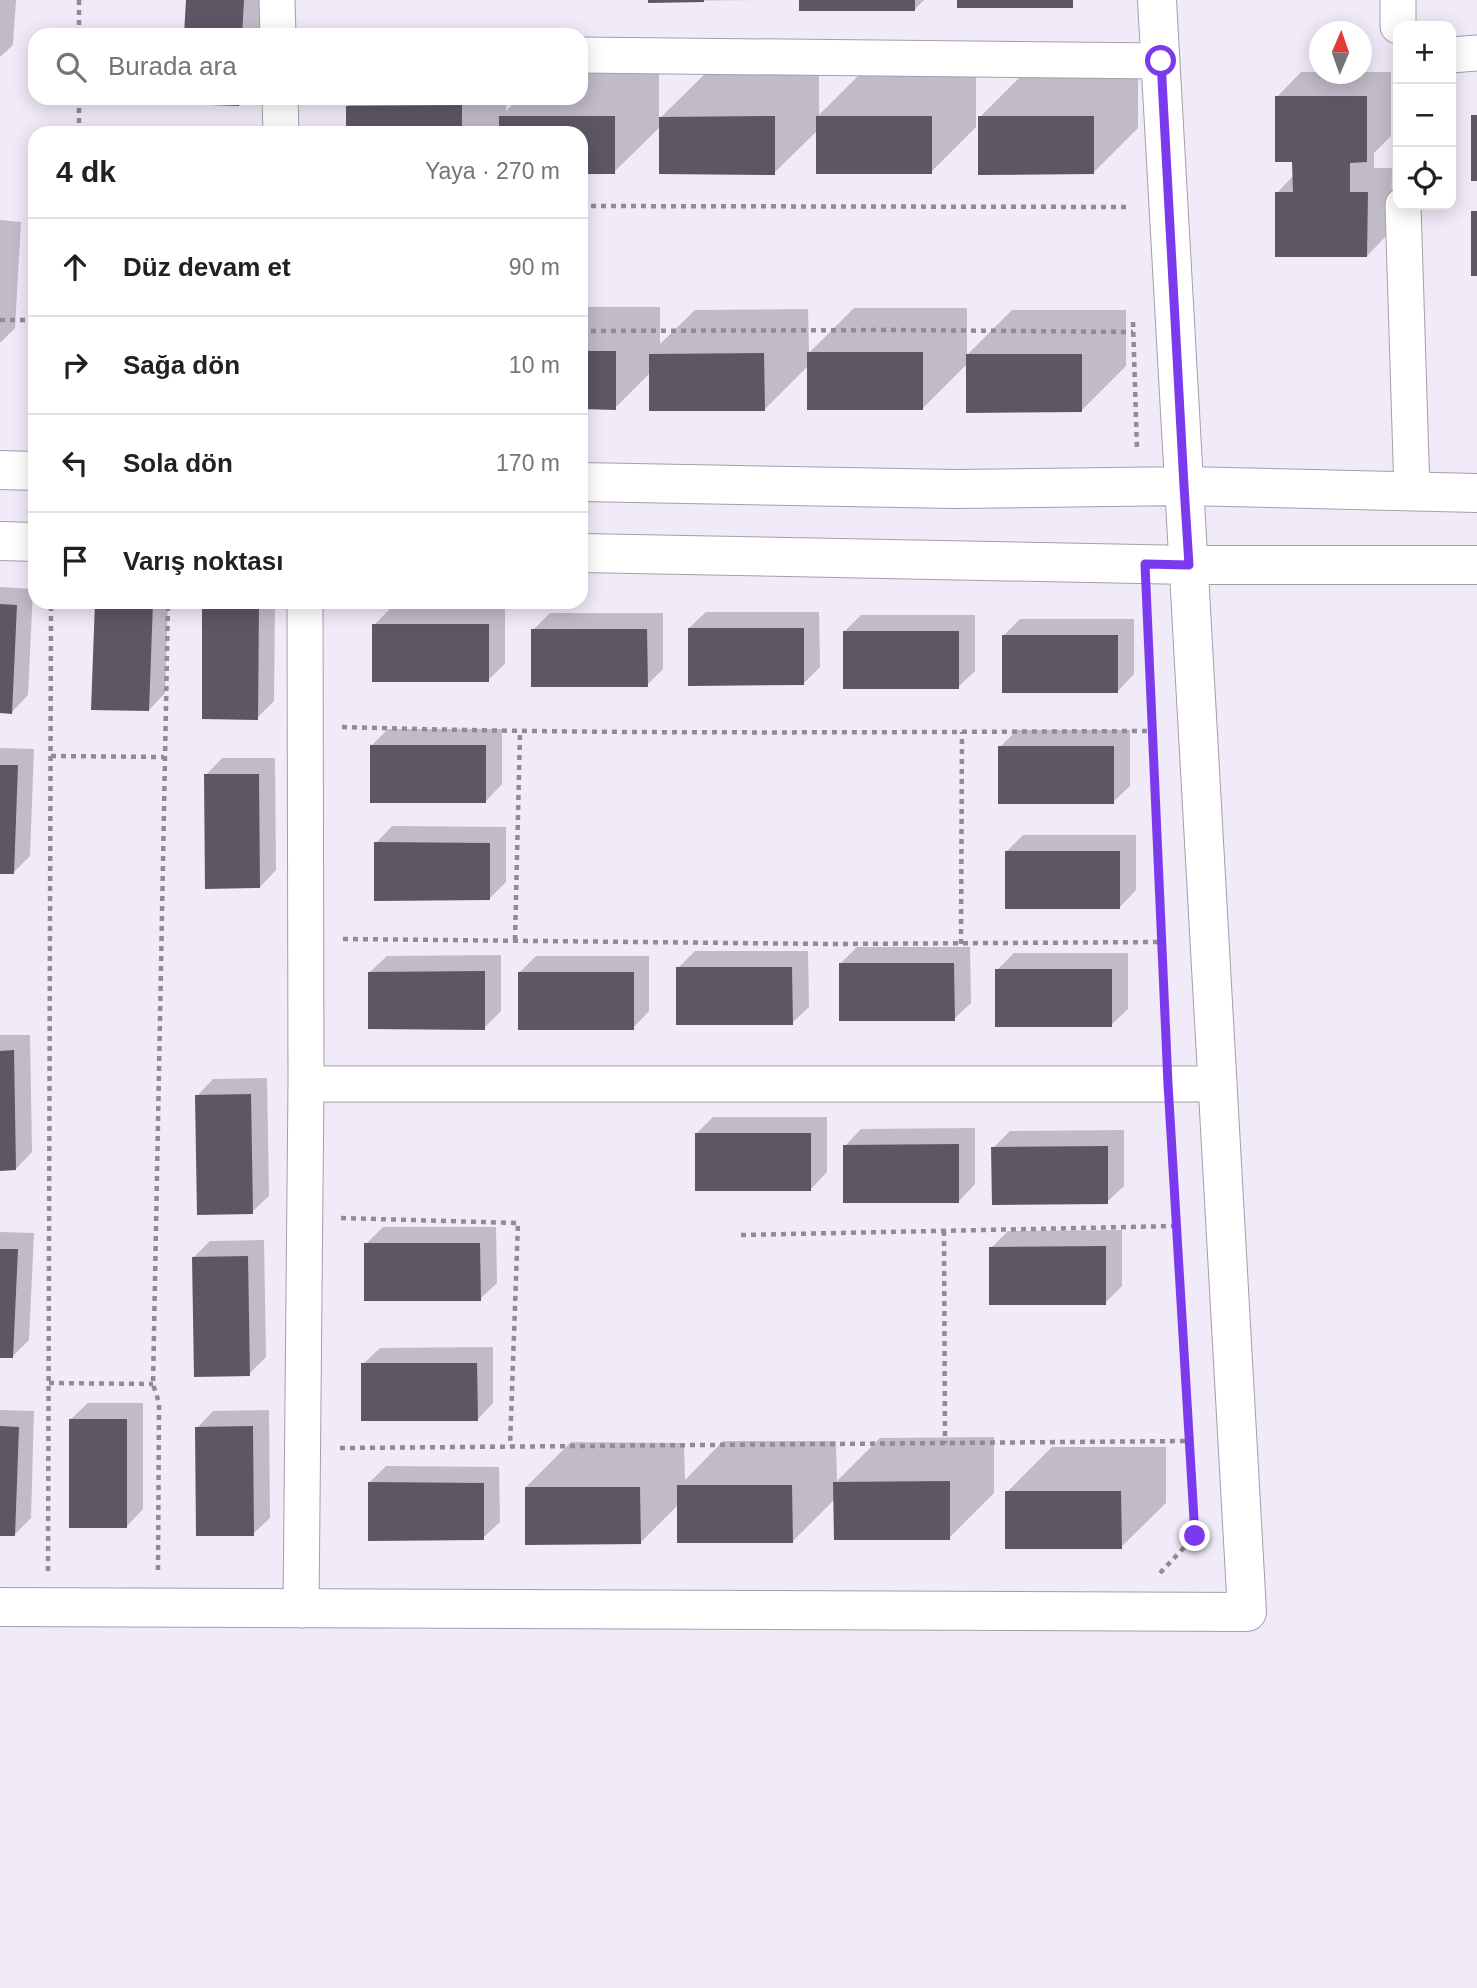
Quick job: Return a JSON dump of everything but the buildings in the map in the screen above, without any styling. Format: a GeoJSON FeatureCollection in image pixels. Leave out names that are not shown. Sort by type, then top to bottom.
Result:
{"type":"FeatureCollection","features":[{"type":"Feature","properties":{"kind":"street"},"geometry":{"type":"LineString","coordinates":[[276,0],[278,28]]}},
{"type":"Feature","properties":{"kind":"street"},"geometry":{"type":"LineString","coordinates":[[0,1607],[1247,1612],[1157,0]]}},
{"type":"Feature","properties":{"kind":"street"},"geometry":{"type":"LineString","coordinates":[[1398,0],[1398,21]]}},
{"type":"Feature","properties":{"kind":"street"},"geometry":{"type":"LineString","coordinates":[[1456,55],[1477,53]]}},
{"type":"Feature","properties":{"kind":"street"},"geometry":{"type":"LineString","coordinates":[[588,55],[1161,61]]}},
{"type":"Feature","properties":{"kind":"street"},"geometry":{"type":"LineString","coordinates":[[280,105],[281,126]]}},
{"type":"Feature","properties":{"kind":"street"},"geometry":{"type":"LineString","coordinates":[[1403,210],[1412,492]]}},
{"type":"Feature","properties":{"kind":"street"},"geometry":{"type":"LineString","coordinates":[[0,470],[28,471]]}},
{"type":"Feature","properties":{"kind":"street"},"geometry":{"type":"LineString","coordinates":[[588,482],[956,489],[1184,486],[1477,493]]}},
{"type":"Feature","properties":{"kind":"street"},"geometry":{"type":"LineString","coordinates":[[0,541],[28,542]]}},
{"type":"Feature","properties":{"kind":"street"},"geometry":{"type":"LineString","coordinates":[[588,553],[1189,565],[1477,565]]}},
{"type":"Feature","properties":{"kind":"street"},"geometry":{"type":"LineString","coordinates":[[301,1610],[306,1084],[305,609]]}},
{"type":"Feature","properties":{"kind":"street"},"geometry":{"type":"LineString","coordinates":[[306,1084],[1219,1084]]}},
{"type":"Feature","properties":{"kind":"path"},"geometry":{"type":"LineString","coordinates":[[79,0],[79,28]]}},
{"type":"Feature","properties":{"kind":"path"},"geometry":{"type":"LineString","coordinates":[[79,105],[79,126]]}},
{"type":"Feature","properties":{"kind":"path"},"geometry":{"type":"LineString","coordinates":[[588,206],[1128,207]]}},
{"type":"Feature","properties":{"kind":"path"},"geometry":{"type":"LineString","coordinates":[[0,320],[28,320]]}},
{"type":"Feature","properties":{"kind":"path"},"geometry":{"type":"LineString","coordinates":[[588,331],[1133,332]]}},
{"type":"Feature","properties":{"kind":"path"},"geometry":{"type":"LineString","coordinates":[[1145,564],[1168,1084],[1195,1536],[1158,1575]]}},
{"type":"Feature","properties":{"kind":"path"},"geometry":{"type":"LineString","coordinates":[[48,1581],[51,609]]}},
{"type":"Feature","properties":{"kind":"path"},"geometry":{"type":"LineString","coordinates":[[157,1583],[159,1403],[153,1384],[167,609]]}},
{"type":"Feature","properties":{"kind":"path"},"geometry":{"type":"LineString","coordinates":[[305,726],[520,732],[1153,731]]}},
{"type":"Feature","properties":{"kind":"path"},"geometry":{"type":"LineString","coordinates":[[515,940],[520,732]]}},
{"type":"Feature","properties":{"kind":"path"},"geometry":{"type":"LineString","coordinates":[[961,732],[961,944]]}},
{"type":"Feature","properties":{"kind":"path"},"geometry":{"type":"LineString","coordinates":[[51,756],[164,757]]}},
{"type":"Feature","properties":{"kind":"path"},"geometry":{"type":"LineString","coordinates":[[306,938],[833,944],[1161,942]]}},
{"type":"Feature","properties":{"kind":"path"},"geometry":{"type":"LineString","coordinates":[[305,1217],[518,1223],[510,1446]]}},
{"type":"Feature","properties":{"kind":"path"},"geometry":{"type":"LineString","coordinates":[[741,1235],[1176,1226]]}},
{"type":"Feature","properties":{"kind":"path"},"geometry":{"type":"LineString","coordinates":[[944,1231],[945,1443]]}},
{"type":"Feature","properties":{"kind":"path"},"geometry":{"type":"LineString","coordinates":[[49,1383],[153,1384]]}},
{"type":"Feature","properties":{"kind":"path"},"geometry":{"type":"LineString","coordinates":[[303,1448],[1189,1441]]}},
{"type":"Feature","properties":{"kind":"route"},"geometry":{"type":"LineString","coordinates":[[1161,61],[1189,565],[1145,564],[1168,1084],[1195,1536]]}}]}
